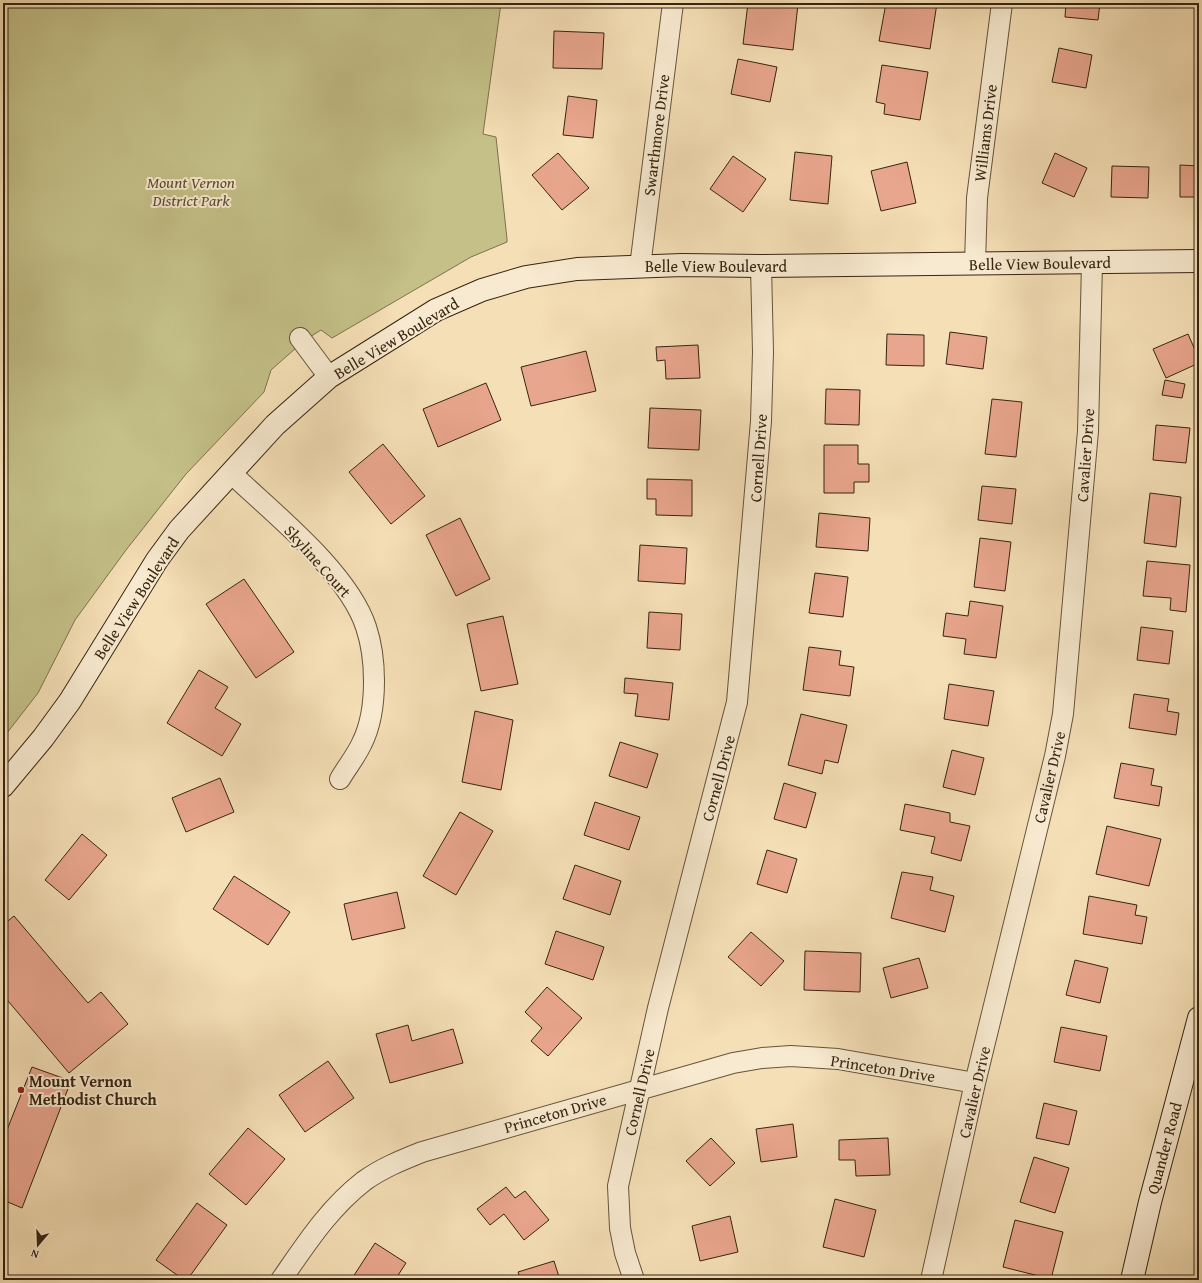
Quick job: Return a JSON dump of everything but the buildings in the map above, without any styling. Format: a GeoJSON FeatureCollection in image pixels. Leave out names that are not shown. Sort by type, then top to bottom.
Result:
{"type":"FeatureCollection","features":[{"type":"Feature","properties":{"kind":"main road","name":"Belle View Boulevard"},"geometry":{"type":"LineString","coordinates":[[3,786],[43,738],[70,701],[157,560],[180,530],[231,473],[275,425],[329,377],[436,310],[482,290],[526,277],[577,269],[682,265],[761,266],[1199,261]]}},
{"type":"Feature","properties":{"kind":"main road","name":"Quander Road"},"geometry":{"type":"LineString","coordinates":[[1132,1280],[1150,1202],[1199,1018]]}},
{"type":"Feature","properties":{"kind":"street","name":"Swarthmore Drive"},"geometry":{"type":"LineString","coordinates":[[640,266],[673,3]]}},
{"type":"Feature","properties":{"kind":"street","name":"Williams Drive"},"geometry":{"type":"LineString","coordinates":[[975,264],[976,198],[1002,3]]}},
{"type":"Feature","properties":{"kind":"street","name":"Cavalier Drive"},"geometry":{"type":"LineString","coordinates":[[931,1280],[975,1083],[1055,756],[1063,714],[1088,431],[1092,262]]}},
{"type":"Feature","properties":{"kind":"street","name":"Cornell Drive"},"geometry":{"type":"LineString","coordinates":[[634,1280],[625,1253],[620,1228],[618,1186],[658,1008],[737,702],[761,421],[763,352],[761,266]]}},
{"type":"Feature","properties":{"kind":"street"},"geometry":{"type":"LineString","coordinates":[[300,338],[329,377]]}},
{"type":"Feature","properties":{"kind":"street","name":"Skyline Court"},"geometry":{"type":"LineString","coordinates":[[231,473],[308,545],[347,590],[366,626],[374,665],[374,693],[370,715],[362,743],[340,779]]}},
{"type":"Feature","properties":{"kind":"street","name":"Princeton Drive"},"geometry":{"type":"LineString","coordinates":[[281,1280],[316,1229],[339,1203],[365,1181],[394,1163],[422,1152],[733,1063],[762,1058],[791,1056],[838,1059],[975,1083]]}},
{"type":"Feature","properties":{"kind":"green space","name":"Mount Vernon District Park"},"geometry":{"type":"Polygon","coordinates":[[[3,3],[501,3],[483,134],[496,137],[507,242],[471,257],[332,338],[321,330],[305,340],[271,370],[264,392],[186,474],[126,550],[75,620],[38,693],[3,738],[3,3]]]}},
{"type":"Feature","properties":{"kind":"place","name":"Mount Vernon Methodist Church"},"geometry":{"type":"Point","coordinates":[21,1090]}}]}
